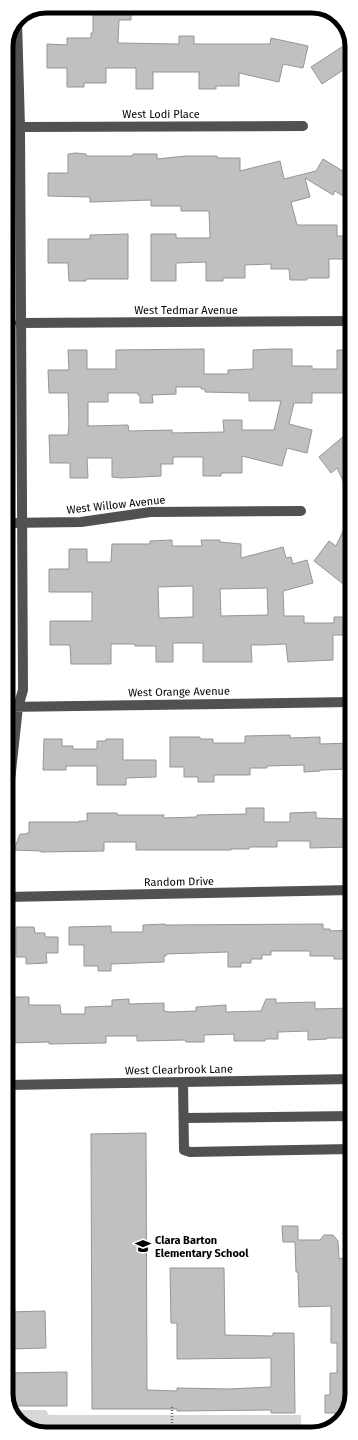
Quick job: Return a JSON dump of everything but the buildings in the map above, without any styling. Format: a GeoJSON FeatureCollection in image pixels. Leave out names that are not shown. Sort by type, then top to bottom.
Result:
{"type":"FeatureCollection","features":[{"type":"Feature","properties":{"kind":"street"},"geometry":{"type":"LineString","coordinates":[[13,753],[18,707],[23,690],[20,127],[17,31]]}},
{"type":"Feature","properties":{"kind":"street","name":"West Lodi Place"},"geometry":{"type":"LineString","coordinates":[[20,127],[302,126]]}},
{"type":"Feature","properties":{"kind":"street","name":"West Tedmar Avenue"},"geometry":{"type":"LineString","coordinates":[[20,322],[345,321]]}},
{"type":"Feature","properties":{"kind":"street","name":"West Willow Avenue"},"geometry":{"type":"LineString","coordinates":[[13,523],[81,522],[150,512],[301,511]]}},
{"type":"Feature","properties":{"kind":"street","name":"West Orange Avenue"},"geometry":{"type":"LineString","coordinates":[[13,707],[345,702]]}},
{"type":"Feature","properties":{"kind":"street","name":"Random Drive"},"geometry":{"type":"LineString","coordinates":[[13,897],[345,890]]}},
{"type":"Feature","properties":{"kind":"street","name":"West Clearbrook Lane"},"geometry":{"type":"LineString","coordinates":[[13,1085],[345,1079]]}},
{"type":"Feature","properties":{"kind":"street"},"geometry":{"type":"LineString","coordinates":[[183,1082],[184,1150],[190,1152],[345,1149]]}},
{"type":"Feature","properties":{"kind":"street"},"geometry":{"type":"LineString","coordinates":[[184,1118],[345,1116]]}},
{"type":"Feature","properties":{"kind":"path"},"geometry":{"type":"LineString","coordinates":[[172,1407],[172,1427]]}},
{"type":"Feature","properties":{"kind":"shaded area"},"geometry":{"type":"Polygon","coordinates":[[[17,1410],[46,1410],[49,1415],[301,1415],[301,1427],[44,1427],[30,1423],[24,1419],[17,1410]]]}},
{"type":"Feature","properties":{"kind":"place","name":"Clara Barton Elementary School"},"geometry":{"type":"Point","coordinates":[143,1246]}}]}
